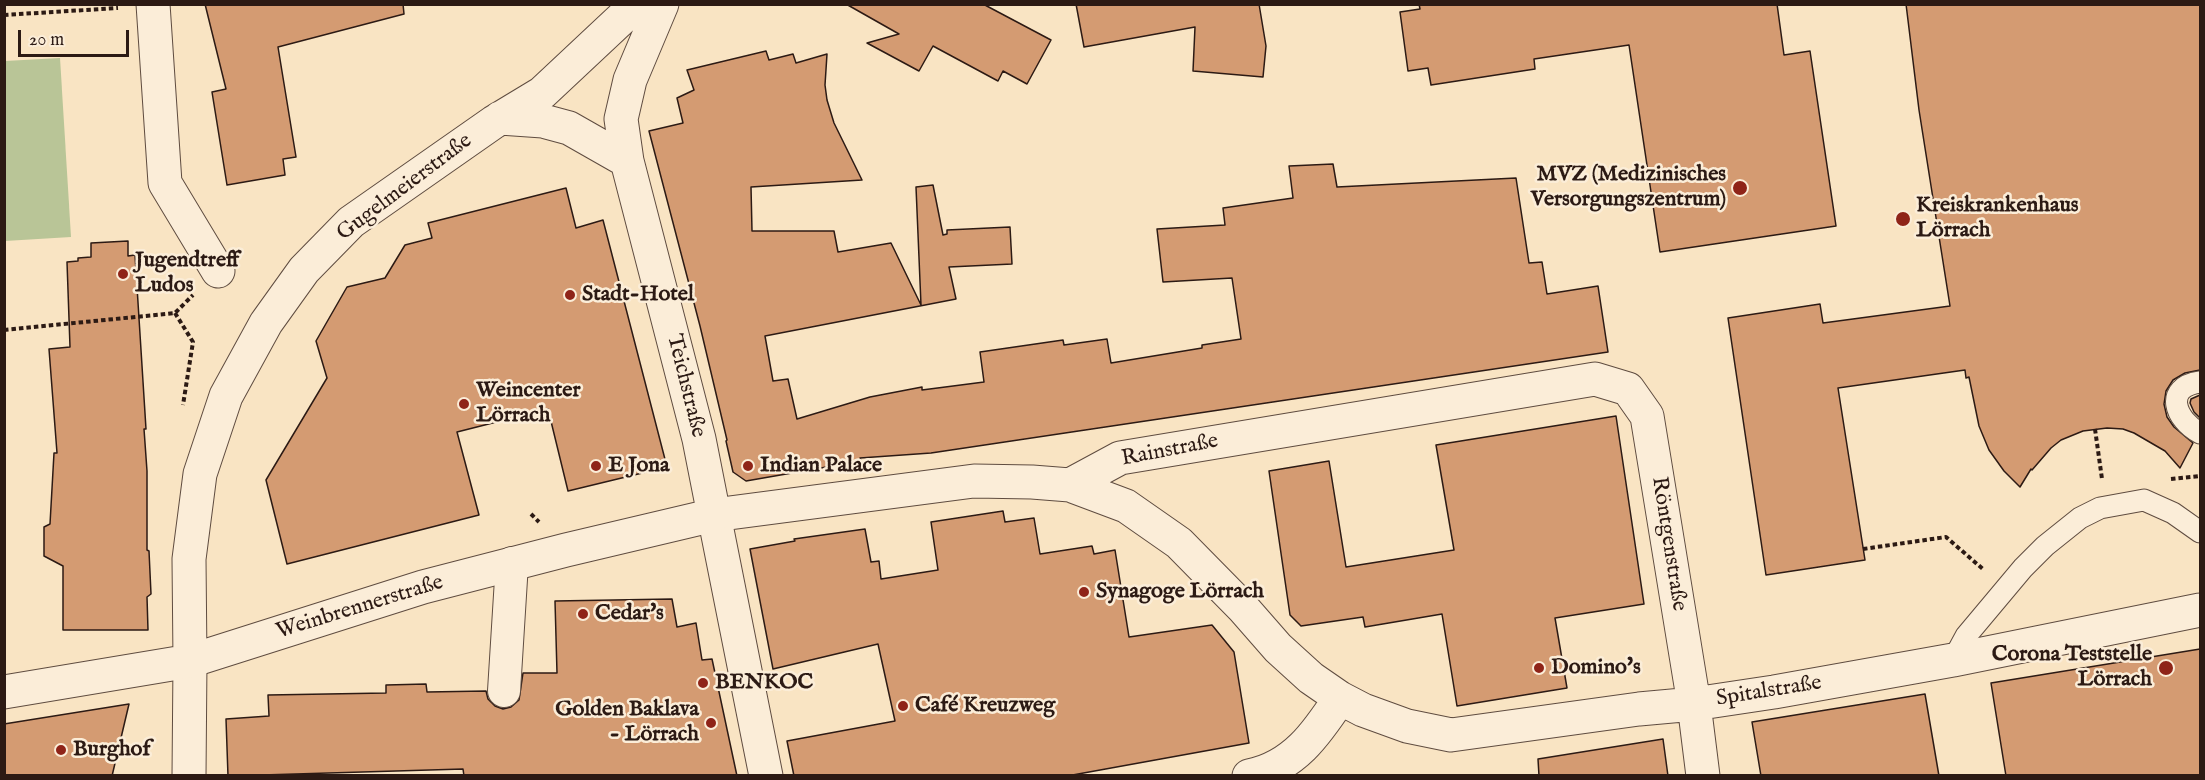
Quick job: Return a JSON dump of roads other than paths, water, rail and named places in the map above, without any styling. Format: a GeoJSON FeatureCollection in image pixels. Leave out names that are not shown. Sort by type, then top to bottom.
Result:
{"type":"FeatureCollection","features":[{"type":"Feature","properties":{"kind":"street","name":"Gugelmeierstraße"},"geometry":{"type":"LineString","coordinates":[[189,776],[189,559],[200,474],[226,396],[266,323],[304,270],[351,222],[500,118],[542,93],[637,4]]}},
{"type":"Feature","properties":{"kind":"street","name":"Teichstraße"},"geometry":{"type":"LineString","coordinates":[[662,4],[630,80],[621,119],[627,161],[699,439],[766,776]]}},
{"type":"Feature","properties":{"kind":"street"},"geometry":{"type":"LineString","coordinates":[[153,6],[165,183],[218,271]]}},
{"type":"Feature","properties":{"kind":"street"},"geometry":{"type":"LineString","coordinates":[[500,118],[543,121],[569,128],[627,161]]}},
{"type":"Feature","properties":{"kind":"street","name":"Rainstraße"},"geometry":{"type":"LineString","coordinates":[[1070,486],[1120,458],[1595,379],[1628,389]]}},
{"type":"Feature","properties":{"kind":"street","name":"Röntgenstraße"},"geometry":{"type":"LineString","coordinates":[[1628,389],[1647,416],[1694,704],[1703,776]]}},
{"type":"Feature","properties":{"kind":"street"},"geometry":{"type":"LineString","coordinates":[[714,515],[974,481],[1032,482],[1070,486]]}},
{"type":"Feature","properties":{"kind":"street","name":"Spitalstraße"},"geometry":{"type":"LineString","coordinates":[[1070,486],[1126,506],[1179,543],[1243,608],[1278,648],[1311,678],[1341,698],[1363,710],[1407,726],[1451,735],[1639,709],[1694,704],[1953,660],[2200,610]]}},
{"type":"Feature","properties":{"kind":"street","name":"Weinbrennerstraße"},"geometry":{"type":"LineString","coordinates":[[4,692],[190,661],[423,587],[512,563],[714,515]]}},
{"type":"Feature","properties":{"kind":"street"},"geometry":{"type":"LineString","coordinates":[[504,691],[512,563]]}},
{"type":"Feature","properties":{"kind":"street"},"geometry":{"type":"LineString","coordinates":[[1250,776],[1284,764],[1310,741],[1341,698]]}},
{"type":"Feature","properties":{"kind":"lane"},"geometry":{"type":"LineString","coordinates":[[2200,382],[2188,384],[2182,389],[2176,401],[2179,412],[2188,426],[2200,433]]}},
{"type":"Feature","properties":{"kind":"lane"},"geometry":{"type":"LineString","coordinates":[[1953,660],[1966,636],[2023,568],[2061,532],[2080,518],[2106,507],[2144,500],[2173,513],[2200,532]]}},
{"type":"Feature","properties":{"kind":"place","name":"MVZ (Medizinisches Versorgungszentrum)"},"geometry":{"type":"Point","coordinates":[1740,188]}},
{"type":"Feature","properties":{"kind":"place","name":"Kreiskrankenhaus Lörrach"},"geometry":{"type":"Point","coordinates":[1903,219]}},
{"type":"Feature","properties":{"kind":"place","name":"Jugendtreff Ludos"},"geometry":{"type":"Point","coordinates":[123,274]}},
{"type":"Feature","properties":{"kind":"place","name":"Stadt-Hotel"},"geometry":{"type":"Point","coordinates":[570,295]}},
{"type":"Feature","properties":{"kind":"place","name":"Weincenter Lörrach"},"geometry":{"type":"Point","coordinates":[464,404]}},
{"type":"Feature","properties":{"kind":"place","name":"E Jona"},"geometry":{"type":"Point","coordinates":[596,466]}},
{"type":"Feature","properties":{"kind":"place","name":"Indian Palace"},"geometry":{"type":"Point","coordinates":[748,466]}},
{"type":"Feature","properties":{"kind":"place","name":"Synagoge Lörrach"},"geometry":{"type":"Point","coordinates":[1084,592]}},
{"type":"Feature","properties":{"kind":"place","name":"Cedar's"},"geometry":{"type":"Point","coordinates":[583,614]}},
{"type":"Feature","properties":{"kind":"place","name":"Domino's"},"geometry":{"type":"Point","coordinates":[1539,668]}},
{"type":"Feature","properties":{"kind":"place","name":"Corona Teststelle Lörrach"},"geometry":{"type":"Point","coordinates":[2166,668]}},
{"type":"Feature","properties":{"kind":"place","name":"BENKOC"},"geometry":{"type":"Point","coordinates":[703,683]}},
{"type":"Feature","properties":{"kind":"place","name":"Café Kreuzweg"},"geometry":{"type":"Point","coordinates":[903,706]}},
{"type":"Feature","properties":{"kind":"place","name":"Golden Baklava - Lörrach"},"geometry":{"type":"Point","coordinates":[711,723]}},
{"type":"Feature","properties":{"kind":"place","name":"Burghof"},"geometry":{"type":"Point","coordinates":[61,750]}}]}
